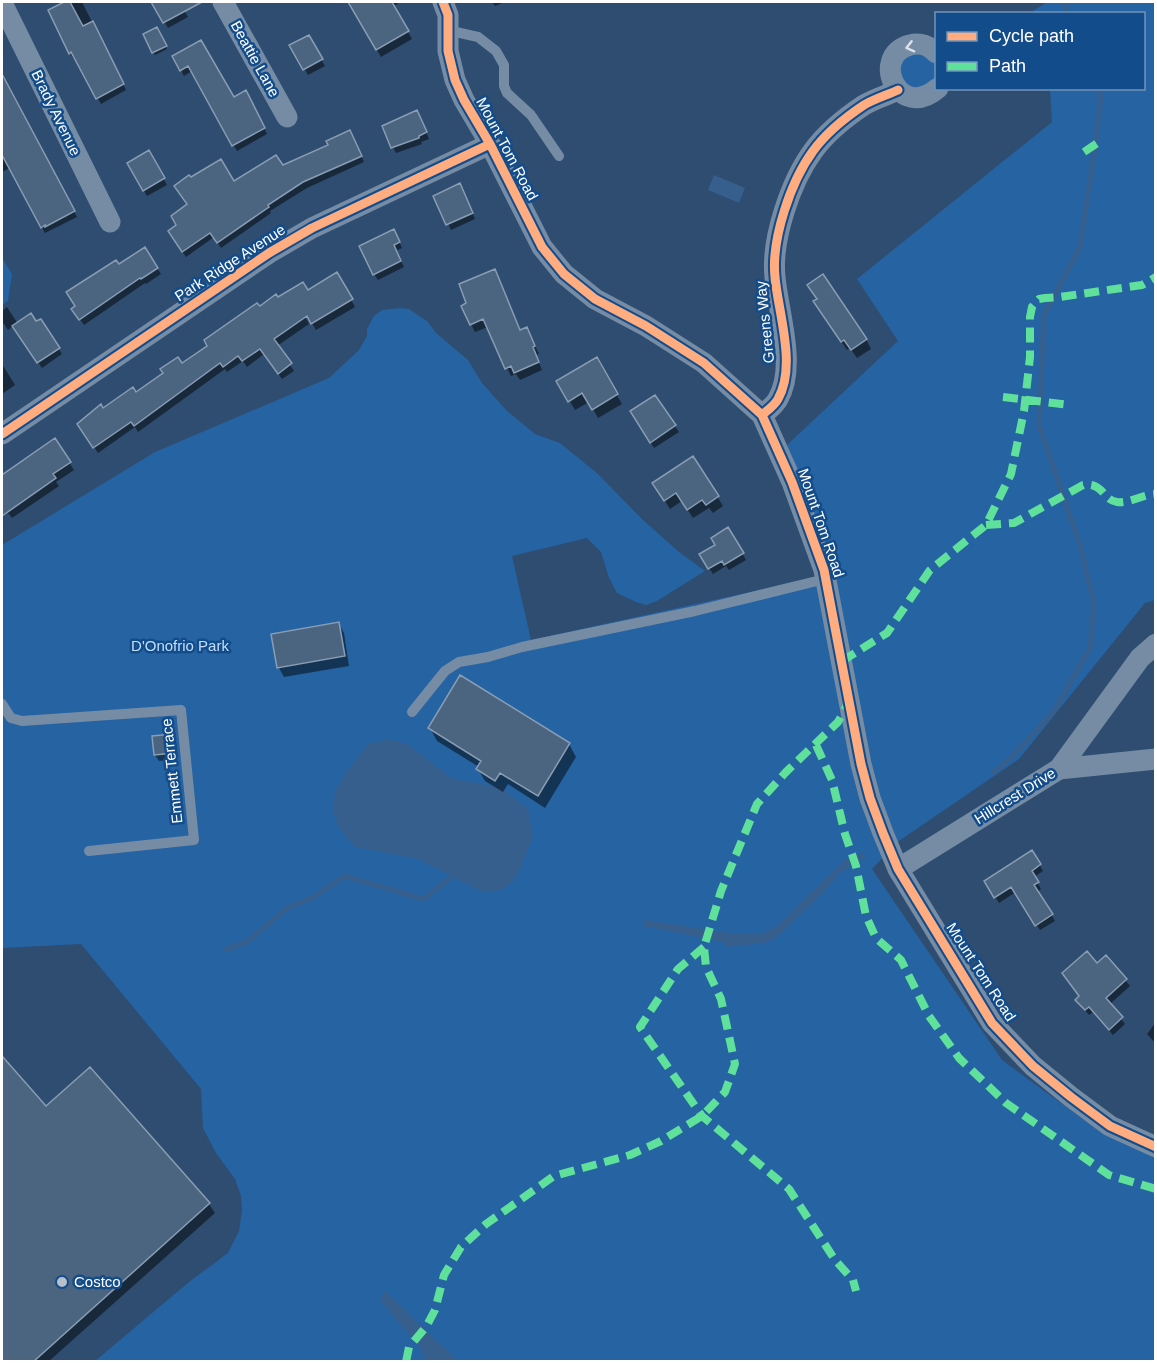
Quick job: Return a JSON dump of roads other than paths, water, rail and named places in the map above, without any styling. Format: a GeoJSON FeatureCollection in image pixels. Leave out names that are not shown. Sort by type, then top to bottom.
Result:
{"type":"FeatureCollection","features":[{"type":"Feature","properties":{"kind":"street","name":"Beattie Lane"},"geometry":{"type":"LineString","coordinates":[[223,2],[287,117]]}},
{"type":"Feature","properties":{"kind":"street","name":"Mount Tom Road"},"geometry":{"type":"LineString","coordinates":[[443,2],[448,15],[448,51],[455,80],[542,248],[564,274],[595,299],[646,326],[704,363],[762,415],[807,520],[825,579],[861,764],[870,798],[898,869],[992,1023],[1034,1066],[1071,1097],[1110,1126],[1155,1147]]}},
{"type":"Feature","properties":{"kind":"street","name":"Brady Avenue"},"geometry":{"type":"LineString","coordinates":[[2,3],[110,222]]}},
{"type":"Feature","properties":{"kind":"street"},"geometry":{"type":"LineString","coordinates":[[935,52],[925,45],[908,45],[900,50],[891,65],[890,74],[898,90],[905,95],[922,98],[935,90]]}},
{"type":"Feature","properties":{"kind":"street","name":"Greens Way"},"geometry":{"type":"LineString","coordinates":[[762,415],[778,400],[785,381],[784,336],[774,274],[777,242],[794,185],[813,151],[836,127],[865,104],[898,90]]}},
{"type":"Feature","properties":{"kind":"street","name":"Park Ridge Avenue"},"geometry":{"type":"LineString","coordinates":[[2,434],[269,253],[312,228],[490,144]]}},
{"type":"Feature","properties":{"kind":"street","name":"Hillcrest Drive"},"geometry":{"type":"LineString","coordinates":[[898,869],[1059,769],[1140,658],[1155,644]]}},
{"type":"Feature","properties":{"kind":"street"},"geometry":{"type":"LineString","coordinates":[[1059,769],[1155,759]]}},
{"type":"Feature","properties":{"kind":"lane"},"geometry":{"type":"LineString","coordinates":[[447,30],[478,37],[496,51],[504,65],[504,86],[507,93],[531,115],[559,156]]}},
{"type":"Feature","properties":{"kind":"lane"},"geometry":{"type":"LineString","coordinates":[[412,712],[445,671],[459,662],[695,611],[825,579]]}},
{"type":"Feature","properties":{"kind":"lane","name":"Emmett Terrace"},"geometry":{"type":"LineString","coordinates":[[2,704],[11,718],[22,721],[181,710],[194,840],[89,851]]}},
{"type":"Feature","properties":{"kind":"waterway"},"geometry":{"type":"LineString","coordinates":[[1064,2],[1067,12]]}},
{"type":"Feature","properties":{"kind":"waterway"},"geometry":{"type":"LineString","coordinates":[[994,772],[1012,757],[1054,711],[1090,648],[1094,604],[1080,545],[1039,425],[1044,315],[1080,247],[1097,132],[1101,96],[1098,90]]}},
{"type":"Feature","properties":{"kind":"waterway"},"geometry":{"type":"LineString","coordinates":[[226,950],[248,941],[287,908],[312,898],[345,876],[424,899],[456,873]]}},
{"type":"Feature","properties":{"kind":"place","name":"Costco"},"geometry":{"type":"Point","coordinates":[62,1282]}},
{"type":"Feature","properties":{"kind":"park label","name":"D'Onofrio Park"},"geometry":{"type":"Point","coordinates":[180,646]}}]}
